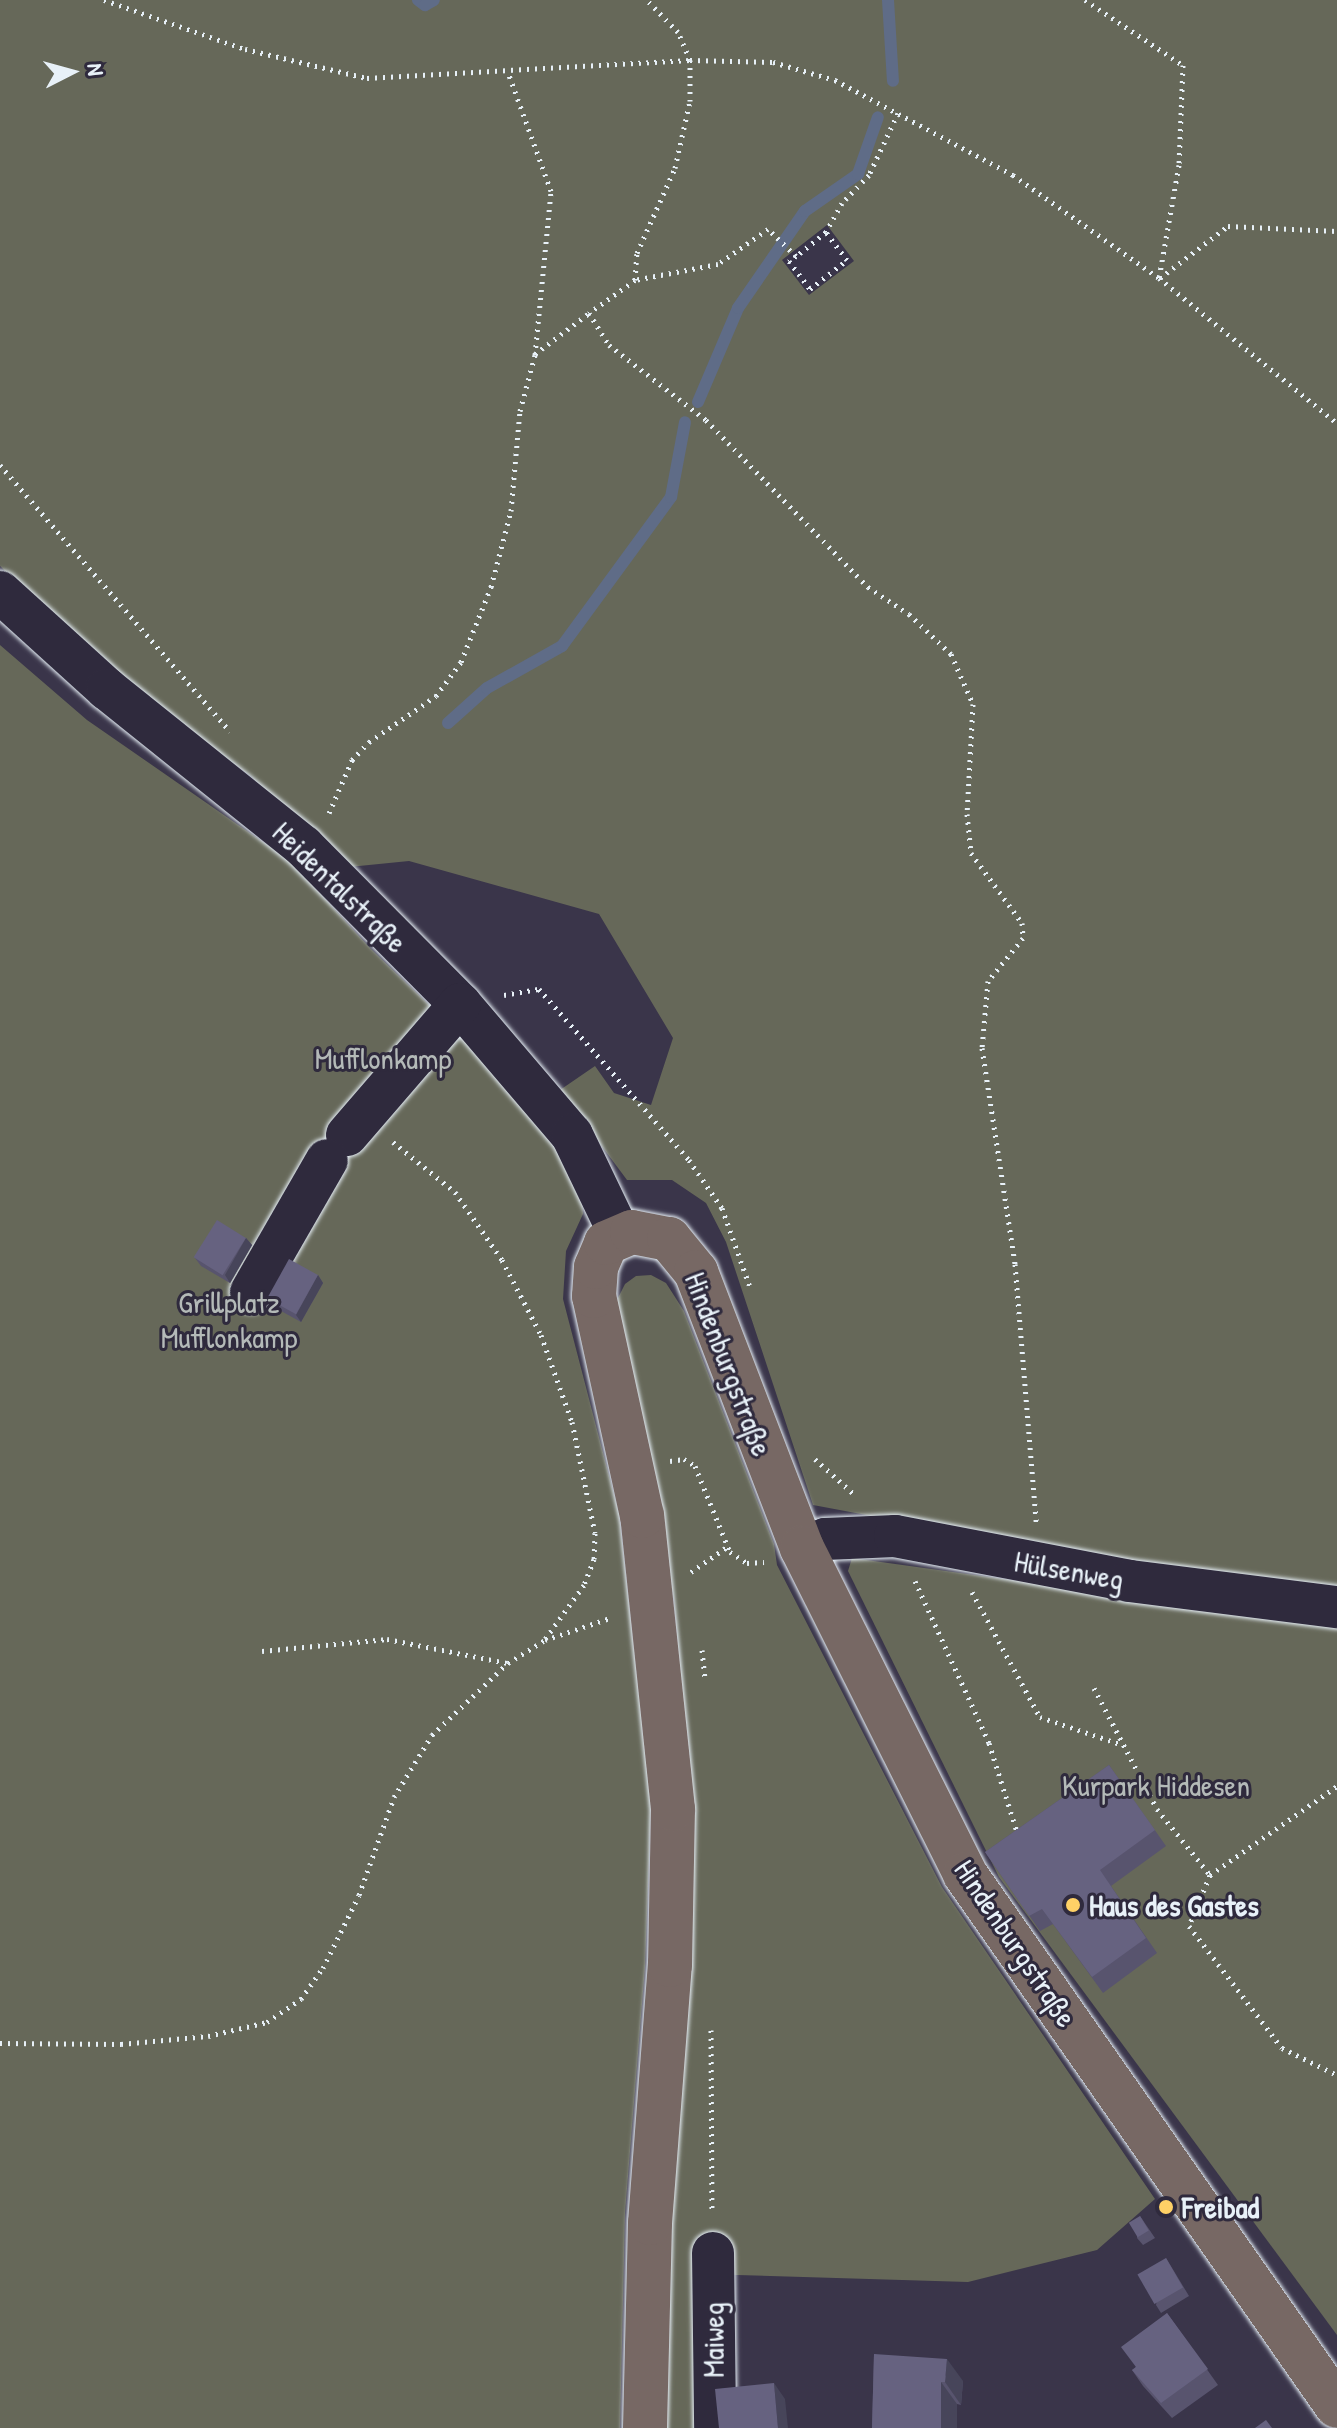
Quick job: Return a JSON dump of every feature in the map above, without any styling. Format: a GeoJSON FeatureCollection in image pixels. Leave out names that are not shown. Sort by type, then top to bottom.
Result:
{"type":"FeatureCollection","features":[{"type":"Feature","properties":{"kind":"main road","name":"Hindenburgstraße"},"geometry":{"type":"LineString","coordinates":[[620,1235],[669,1239],[696,1272],[802,1548],[965,1874],[1337,2406]]}},
{"type":"Feature","properties":{"kind":"main road"},"geometry":{"type":"LineString","coordinates":[[620,1235],[606,1243],[599,1256],[594,1296],[642,1516],[654,1602],[673,1809],[670,1965],[650,2223],[645,2428]]}},
{"type":"Feature","properties":{"kind":"street","name":"Heidentalstraße"},"geometry":{"type":"LineString","coordinates":[[0,592],[107,689],[325,866],[460,1004],[572,1135],[620,1235]]}},
{"type":"Feature","properties":{"kind":"street"},"geometry":{"type":"LineString","coordinates":[[251,1292],[337,1147],[460,1004]]}},
{"type":"Feature","properties":{"kind":"street","name":"Hülsenweg"},"geometry":{"type":"LineString","coordinates":[[802,1548],[825,1539],[895,1536],[1040,1565],[1337,1607]]}},
{"type":"Feature","properties":{"kind":"street","name":"Maiweg"},"geometry":{"type":"LineString","coordinates":[[713,2253],[715,2428]]}},
{"type":"Feature","properties":{"kind":"path"},"geometry":{"type":"LineString","coordinates":[[104,0],[245,49],[367,78],[690,60],[773,62],[835,80],[1013,175],[1159,278],[1337,423]]}},
{"type":"Feature","properties":{"kind":"path"},"geometry":{"type":"LineString","coordinates":[[635,280],[637,253],[675,168],[690,101],[690,60],[678,32],[647,0]]}},
{"type":"Feature","properties":{"kind":"path"},"geometry":{"type":"LineString","coordinates":[[1085,0],[1183,65],[1179,165],[1159,278]]}},
{"type":"Feature","properties":{"kind":"path"},"geometry":{"type":"LineString","coordinates":[[325,866],[333,797],[352,760],[369,742],[436,696],[471,637],[491,587],[511,511],[520,411],[535,355],[551,191],[508,72]]}},
{"type":"Feature","properties":{"kind":"path"},"geometry":{"type":"LineString","coordinates":[[826,232],[847,260],[810,289],[789,261],[794,254],[826,232],[842,203],[869,175],[898,113]]}},
{"type":"Feature","properties":{"kind":"path"},"geometry":{"type":"LineString","coordinates":[[1159,278],[1228,226],[1337,231]]}},
{"type":"Feature","properties":{"kind":"path"},"geometry":{"type":"LineString","coordinates":[[535,355],[635,280],[718,264],[768,229],[775,230],[794,254]]}},
{"type":"Feature","properties":{"kind":"path"},"geometry":{"type":"LineString","coordinates":[[589,313],[609,345],[706,420],[868,587],[909,614],[951,654],[973,704],[967,814],[971,853],[1022,923],[1023,938],[988,981],[982,1048],[1015,1264],[1040,1565]]}},
{"type":"Feature","properties":{"kind":"path"},"geometry":{"type":"LineString","coordinates":[[0,465],[241,743]]}},
{"type":"Feature","properties":{"kind":"path"},"geometry":{"type":"LineString","coordinates":[[403,1154],[455,1192],[502,1260],[541,1335],[572,1422],[595,1533],[594,1559],[584,1585],[545,1640]]}},
{"type":"Feature","properties":{"kind":"path"},"geometry":{"type":"LineString","coordinates":[[666,1463],[684,1459],[695,1466],[727,1547],[737,1559],[760,1563],[802,1548]]}},
{"type":"Feature","properties":{"kind":"path"},"geometry":{"type":"LineString","coordinates":[[895,1536],[989,1743],[1019,1838],[1027,1846]]}},
{"type":"Feature","properties":{"kind":"path"},"geometry":{"type":"LineString","coordinates":[[947,1546],[1040,1717],[1121,1744]]}},
{"type":"Feature","properties":{"kind":"path"},"geometry":{"type":"LineString","coordinates":[[691,1572],[727,1547]]}},
{"type":"Feature","properties":{"kind":"path"},"geometry":{"type":"LineString","coordinates":[[0,2043],[121,2044],[208,2036],[267,2022],[301,1999],[359,1895],[394,1797],[432,1735],[508,1663],[545,1640],[654,1602]]}},
{"type":"Feature","properties":{"kind":"path"},"geometry":{"type":"LineString","coordinates":[[262,1651],[387,1639],[508,1663]]}},
{"type":"Feature","properties":{"kind":"path"},"geometry":{"type":"LineString","coordinates":[[1094,1688],[1157,1809],[1210,1875]]}},
{"type":"Feature","properties":{"kind":"path"},"geometry":{"type":"LineString","coordinates":[[1337,1786],[1210,1875],[1189,1926],[1282,2048],[1337,2075]]}},
{"type":"Feature","properties":{"kind":"path"},"geometry":{"type":"LineString","coordinates":[[1006,1847],[1019,1838]]}},
{"type":"Feature","properties":{"kind":"green space"},"geometry":{"type":"Polygon","coordinates":[[[0,0],[1337,0],[1337,1589],[1133,1565],[813,1505],[726,1242],[706,1203],[672,1180],[627,1180],[560,1090],[595,1066],[614,1093],[651,1105],[673,1038],[599,914],[409,861],[339,868],[251,776],[116,681],[0,566],[0,0]],[[827,225],[782,260],[809,295],[854,261],[827,225]]]}},
{"type":"Feature","properties":{"kind":"green space"},"geometry":{"type":"Polygon","coordinates":[[[0,645],[87,720],[289,860],[371,949],[505,1078],[581,1185],[583,1214],[566,1251],[563,1299],[619,1514],[651,1805],[645,1967],[625,2213],[620,2428],[0,2428],[0,645]]]}},
{"type":"Feature","properties":{"kind":"green space"},"geometry":{"type":"Polygon","coordinates":[[[651,1275],[666,1283],[684,1311],[774,1544],[777,1565],[942,1887],[1155,2199],[1097,2250],[968,2282],[702,2274],[706,2428],[665,2428],[669,2224],[691,1808],[674,1599],[615,1304],[625,1284],[636,1276],[651,1275]]]}},
{"type":"Feature","properties":{"kind":"green space","name":"Kurpark Hiddesen"},"geometry":{"type":"Polygon","coordinates":[[[852,1558],[1337,1625],[1337,2335],[999,1877],[848,1571],[852,1558]]]}},
{"type":"Feature","properties":{"kind":"building"},"geometry":{"type":"Polygon","coordinates":[[[217,1220],[246,1238],[223,1275],[194,1257],[217,1220]]]}},
{"type":"Feature","properties":{"kind":"building"},"geometry":{"type":"Polygon","coordinates":[[[289,1259],[318,1275],[296,1314],[267,1298],[289,1259]]]}},
{"type":"Feature","properties":{"kind":"building","name":"Haus des Gastes"},"geometry":{"type":"Polygon","coordinates":[[[1109,1765],[1155,1830],[1100,1870],[1146,1938],[1092,1977],[1042,1909],[1029,1916],[985,1852],[1109,1765]]]}},
{"type":"Feature","properties":{"kind":"building"},"geometry":{"type":"Polygon","coordinates":[[[1140,2216],[1149,2231],[1138,2237],[1129,2223],[1140,2216]]]}},
{"type":"Feature","properties":{"kind":"building"},"geometry":{"type":"Polygon","coordinates":[[[1166,2258],[1183,2287],[1154,2304],[1137,2274],[1166,2258]]]}},
{"type":"Feature","properties":{"kind":"building"},"geometry":{"type":"Polygon","coordinates":[[[1167,2313],[1208,2369],[1161,2403],[1132,2370],[1136,2367],[1121,2347],[1167,2313]]]}},
{"type":"Feature","properties":{"kind":"building"},"geometry":{"type":"Polygon","coordinates":[[[874,2354],[947,2359],[945,2382],[941,2382],[941,2428],[872,2428],[874,2354]]]}},
{"type":"Feature","properties":{"kind":"building"},"geometry":{"type":"Polygon","coordinates":[[[774,2383],[778,2428],[719,2428],[715,2389],[774,2383]]]}},
{"type":"Feature","properties":{"kind":"building"},"geometry":{"type":"Polygon","coordinates":[[[1266,2420],[1272,2428],[1255,2428],[1266,2420]]]}},
{"type":"Feature","properties":{"kind":"waterway"},"geometry":{"type":"LineString","coordinates":[[418,0],[425,5],[434,0]]}},
{"type":"Feature","properties":{"kind":"waterway"},"geometry":{"type":"LineString","coordinates":[[888,0],[893,81]]}},
{"type":"Feature","properties":{"kind":"waterway"},"geometry":{"type":"LineString","coordinates":[[698,402],[738,308],[805,211],[858,174],[878,117]]}},
{"type":"Feature","properties":{"kind":"waterway"},"geometry":{"type":"LineString","coordinates":[[448,723],[487,688],[562,646],[671,497],[685,422]]}},
{"type":"Feature","properties":{"kind":"place","name":"Haus des Gastes"},"geometry":{"type":"Point","coordinates":[1073,1905]}},
{"type":"Feature","properties":{"kind":"place","name":"Freibad"},"geometry":{"type":"Point","coordinates":[1166,2207]}},
{"type":"Feature","properties":{"kind":"park label","name":"Mufflonkamp"},"geometry":{"type":"Point","coordinates":[383,1058]}},
{"type":"Feature","properties":{"kind":"park label","name":"Grillplatz Mufflonkamp"},"geometry":{"type":"Point","coordinates":[229,1319]}}]}
